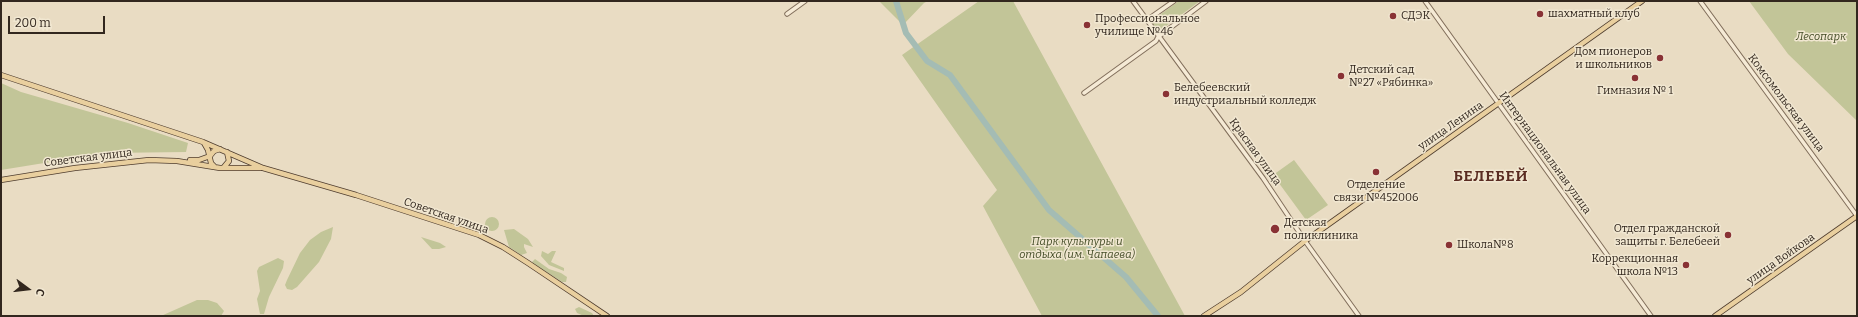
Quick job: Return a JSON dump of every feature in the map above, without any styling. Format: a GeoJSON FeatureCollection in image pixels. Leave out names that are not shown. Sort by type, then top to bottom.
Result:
{"type":"FeatureCollection","features":[{"type":"Feature","properties":{"kind":"main road","name":"улица Ленина"},"geometry":{"type":"LineString","coordinates":[[1204,316],[1272,268],[1305,241],[1642,1]]}},
{"type":"Feature","properties":{"kind":"main road"},"geometry":{"type":"LineString","coordinates":[[1,75],[220,149]]}},
{"type":"Feature","properties":{"kind":"main road"},"geometry":{"type":"LineString","coordinates":[[203,142],[207,146],[211,162],[216,168]]}},
{"type":"Feature","properties":{"kind":"main road","name":"Советская улица"},"geometry":{"type":"LineString","coordinates":[[1,180],[75,168],[150,160],[199,160],[210,156],[214,151],[220,149],[263,168],[363,197],[487,238],[528,263],[607,316]]}},
{"type":"Feature","properties":{"kind":"main road"},"geometry":{"type":"LineString","coordinates":[[224,167],[229,161],[227,152]]}},
{"type":"Feature","properties":{"kind":"main road","name":"Советская улица"},"geometry":{"type":"LineString","coordinates":[[177,161],[216,168],[263,168]]}},
{"type":"Feature","properties":{"kind":"main road","name":"улица Войкова"},"geometry":{"type":"LineString","coordinates":[[1715,316],[1857,216]]}},
{"type":"Feature","properties":{"kind":"street"},"geometry":{"type":"LineString","coordinates":[[787,14],[805,1]]}},
{"type":"Feature","properties":{"kind":"street","name":"Красная улица"},"geometry":{"type":"LineString","coordinates":[[1133,1],[1258,172],[1359,316]]}},
{"type":"Feature","properties":{"kind":"street"},"geometry":{"type":"LineString","coordinates":[[1147,20],[1174,1]]}},
{"type":"Feature","properties":{"kind":"street"},"geometry":{"type":"LineString","coordinates":[[1084,93],[1156,41],[1158,37],[1206,1]]}},
{"type":"Feature","properties":{"kind":"street","name":"Интернациональная улица"},"geometry":{"type":"LineString","coordinates":[[1425,1],[1651,316]]}},
{"type":"Feature","properties":{"kind":"street","name":"Комсомольская улица"},"geometry":{"type":"LineString","coordinates":[[1700,1],[1857,216]]}},
{"type":"Feature","properties":{"kind":"green space"},"geometry":{"type":"Polygon","coordinates":[[[879,1],[928,1],[924,3],[903,25],[879,1]]]}},
{"type":"Feature","properties":{"kind":"green space","name":"Парк культуры и отдыха (им. Чапаева)"},"geometry":{"type":"Polygon","coordinates":[[[979,1],[1013,1],[1185,316],[1042,316],[983,206],[997,190],[902,55],[979,1]]]}},
{"type":"Feature","properties":{"kind":"green space"},"geometry":{"type":"Polygon","coordinates":[[[1179,1],[1200,1],[1162,29],[1156,29],[1152,24],[1154,19],[1179,1]]]}},
{"type":"Feature","properties":{"kind":"green space","name":"Лесопарк"},"geometry":{"type":"Polygon","coordinates":[[[1749,1],[1857,1],[1857,121],[1788,54],[1749,1]]]}},
{"type":"Feature","properties":{"kind":"green space"},"geometry":{"type":"Polygon","coordinates":[[[1,83],[21,92],[128,123],[188,143],[186,152],[106,153],[1,170],[1,83]]]}},
{"type":"Feature","properties":{"kind":"green space"},"geometry":{"type":"Polygon","coordinates":[[[1294,160],[1328,205],[1306,220],[1273,175],[1294,160]]]}},
{"type":"Feature","properties":{"kind":"green space"},"geometry":{"type":"Polygon","coordinates":[[[492,217],[497,219],[499,224],[497,229],[492,231],[487,229],[485,224],[487,219],[492,217]]]}},
{"type":"Feature","properties":{"kind":"green space"},"geometry":{"type":"Polygon","coordinates":[[[333,227],[331,239],[319,262],[297,287],[292,290],[287,289],[285,285],[300,253],[310,240],[321,232],[333,227]]]}},
{"type":"Feature","properties":{"kind":"green space"},"geometry":{"type":"Polygon","coordinates":[[[514,229],[528,239],[533,247],[524,244],[527,253],[521,255],[509,247],[504,230],[514,229]]]}},
{"type":"Feature","properties":{"kind":"green space"},"geometry":{"type":"Polygon","coordinates":[[[421,237],[440,243],[446,247],[432,249],[421,237]]]}},
{"type":"Feature","properties":{"kind":"green space"},"geometry":{"type":"Polygon","coordinates":[[[542,251],[548,254],[552,251],[556,251],[551,262],[564,268],[564,271],[549,265],[541,256],[542,251]]]}},
{"type":"Feature","properties":{"kind":"green space"},"geometry":{"type":"Polygon","coordinates":[[[278,258],[284,261],[283,268],[269,297],[264,314],[260,314],[257,299],[260,291],[257,271],[259,267],[278,258]]]}},
{"type":"Feature","properties":{"kind":"green space"},"geometry":{"type":"Polygon","coordinates":[[[535,259],[549,269],[561,273],[567,277],[566,282],[562,282],[534,264],[532,262],[535,259]]]}},
{"type":"Feature","properties":{"kind":"green space"},"geometry":{"type":"Polygon","coordinates":[[[197,300],[208,300],[217,303],[224,311],[221,316],[161,316],[197,300]]]}},
{"type":"Feature","properties":{"kind":"green space"},"geometry":{"type":"Polygon","coordinates":[[[579,307],[592,313],[594,316],[584,316],[577,313],[575,309],[579,307]]]}},
{"type":"Feature","properties":{"kind":"waterway"},"geometry":{"type":"LineString","coordinates":[[896,1],[906,33],[927,61],[950,75],[1049,210],[1126,277],[1158,316]]}},
{"type":"Feature","properties":{"kind":"place","name":"шахматный клуб"},"geometry":{"type":"Point","coordinates":[1540,14]}},
{"type":"Feature","properties":{"kind":"place","name":"СДЭК"},"geometry":{"type":"Point","coordinates":[1393,16]}},
{"type":"Feature","properties":{"kind":"place","name":"Профессиональное училище №46"},"geometry":{"type":"Point","coordinates":[1087,25]}},
{"type":"Feature","properties":{"kind":"place","name":"Дом пионеров и школьников"},"geometry":{"type":"Point","coordinates":[1660,58]}},
{"type":"Feature","properties":{"kind":"place","name":"Детский сад №27 «Рябинка»"},"geometry":{"type":"Point","coordinates":[1341,76]}},
{"type":"Feature","properties":{"kind":"place","name":"Гимназия № 1"},"geometry":{"type":"Point","coordinates":[1635,78]}},
{"type":"Feature","properties":{"kind":"place","name":"Белебеевский индустриальный колледж"},"geometry":{"type":"Point","coordinates":[1166,94]}},
{"type":"Feature","properties":{"kind":"place","name":"Отделение связи №452006"},"geometry":{"type":"Point","coordinates":[1376,172]}},
{"type":"Feature","properties":{"kind":"place","name":"Детская поликлиника"},"geometry":{"type":"Point","coordinates":[1275,229]}},
{"type":"Feature","properties":{"kind":"place","name":"Отдел гражданской защиты г. Белебеей"},"geometry":{"type":"Point","coordinates":[1728,235]}},
{"type":"Feature","properties":{"kind":"place","name":"Школа№8"},"geometry":{"type":"Point","coordinates":[1449,245]}},
{"type":"Feature","properties":{"kind":"place","name":"Коррекционная школа №13"},"geometry":{"type":"Point","coordinates":[1686,265]}},
{"type":"Feature","properties":{"kind":"district","name":"БЕЛЕБЕЙ"},"geometry":{"type":"Point","coordinates":[1491,177]}}]}
